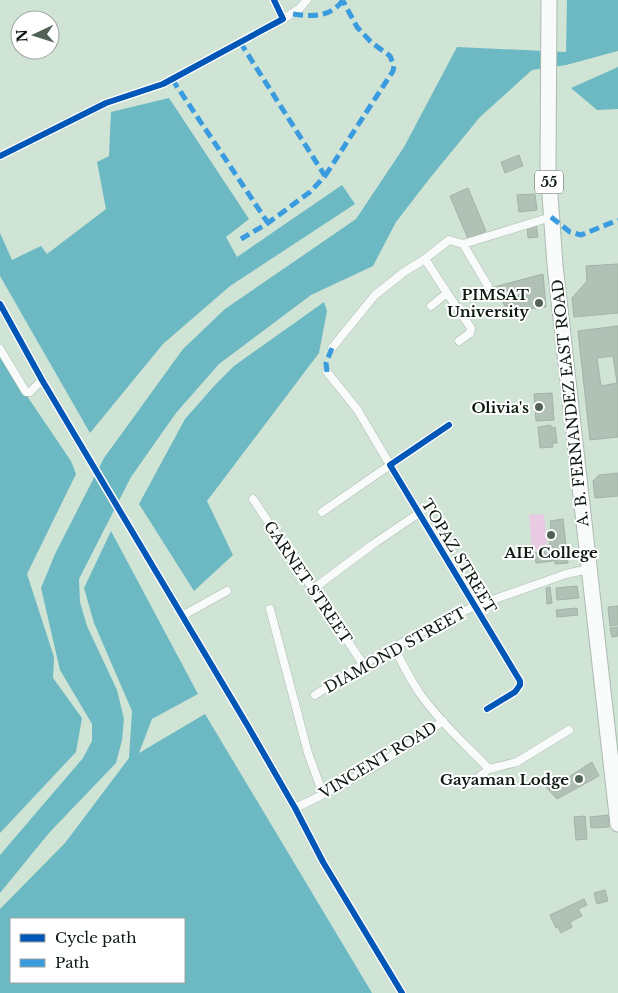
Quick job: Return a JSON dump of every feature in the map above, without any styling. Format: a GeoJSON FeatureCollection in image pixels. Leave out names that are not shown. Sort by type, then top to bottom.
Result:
{"type":"FeatureCollection","features":[{"type":"Feature","properties":{"kind":"highway","name":"A. B. FERNANDEZ EAST ROAD"},"geometry":{"type":"LineString","coordinates":[[549,0],[548,167],[555,265],[618,824]]}},
{"type":"Feature","properties":{"kind":"street"},"geometry":{"type":"LineString","coordinates":[[274,0],[283,19]]}},
{"type":"Feature","properties":{"kind":"street"},"geometry":{"type":"LineString","coordinates":[[0,156],[106,103],[163,84],[283,19],[299,9],[307,0]]}},
{"type":"Feature","properties":{"kind":"street"},"geometry":{"type":"LineString","coordinates":[[332,348],[375,295],[449,240],[463,244],[551,217]]}},
{"type":"Feature","properties":{"kind":"street"},"geometry":{"type":"LineString","coordinates":[[463,244],[470,259],[488,286]]}},
{"type":"Feature","properties":{"kind":"street"},"geometry":{"type":"LineString","coordinates":[[425,259],[471,328],[470,333],[459,341]]}},
{"type":"Feature","properties":{"kind":"street"},"geometry":{"type":"LineString","coordinates":[[431,306],[447,293]]}},
{"type":"Feature","properties":{"kind":"street"},"geometry":{"type":"LineString","coordinates":[[0,304],[42,380],[295,808],[323,862],[402,993]]}},
{"type":"Feature","properties":{"kind":"street"},"geometry":{"type":"LineString","coordinates":[[0,349],[26,392],[30,392],[42,380]]}},
{"type":"Feature","properties":{"kind":"street","name":"TOPAZ STREET"},"geometry":{"type":"LineString","coordinates":[[327,372],[357,408],[517,676],[520,685],[515,692],[487,709]]}},
{"type":"Feature","properties":{"kind":"street"},"geometry":{"type":"LineString","coordinates":[[322,512],[449,425]]}},
{"type":"Feature","properties":{"kind":"street","name":"GARNET STREET"},"geometry":{"type":"LineString","coordinates":[[253,499],[363,664]]}},
{"type":"Feature","properties":{"kind":"street"},"geometry":{"type":"LineString","coordinates":[[313,589],[419,513]]}},
{"type":"Feature","properties":{"kind":"street","name":"DIAMOND STREET"},"geometry":{"type":"LineString","coordinates":[[315,695],[363,664],[435,624],[475,606],[566,574],[589,569]]}},
{"type":"Feature","properties":{"kind":"street"},"geometry":{"type":"LineString","coordinates":[[182,616],[227,591]]}},
{"type":"Feature","properties":{"kind":"street"},"geometry":{"type":"LineString","coordinates":[[270,609],[308,753],[323,794]]}},
{"type":"Feature","properties":{"kind":"street"},"geometry":{"type":"LineString","coordinates":[[394,647],[412,682],[422,696],[442,721],[489,769]]}},
{"type":"Feature","properties":{"kind":"street","name":"VINCENT ROAD"},"geometry":{"type":"LineString","coordinates":[[295,808],[323,794],[416,740],[442,721]]}},
{"type":"Feature","properties":{"kind":"street"},"geometry":{"type":"LineString","coordinates":[[469,785],[489,769],[517,762],[569,730]]}},
{"type":"Feature","properties":{"kind":"shaded area"},"geometry":{"type":"Polygon","coordinates":[[[544,514],[548,549],[532,551],[529,515],[544,514]]]}},
{"type":"Feature","properties":{"kind":"water"},"geometry":{"type":"Polygon","coordinates":[[[567,0],[618,0],[618,51],[566,65],[532,70],[480,117],[430,178],[396,222],[373,266],[311,295],[219,364],[176,413],[131,477],[79,579],[80,602],[87,626],[117,690],[124,719],[122,740],[116,763],[49,833],[0,893],[0,855],[83,758],[92,741],[92,724],[60,670],[41,588],[55,554],[104,458],[183,349],[225,309],[356,219],[404,147],[457,47],[566,52],[567,0]]]}},
{"type":"Feature","properties":{"kind":"water"},"geometry":{"type":"Polygon","coordinates":[[[618,67],[618,109],[597,110],[571,88],[618,67]]]}},
{"type":"Feature","properties":{"kind":"water"},"geometry":{"type":"Polygon","coordinates":[[[169,98],[249,219],[226,237],[237,257],[342,185],[355,204],[230,286],[163,344],[90,433],[0,276],[0,233],[12,260],[41,246],[47,254],[106,209],[97,162],[109,156],[111,112],[169,98]]]}},
{"type":"Feature","properties":{"kind":"water"},"geometry":{"type":"Polygon","coordinates":[[[324,302],[327,311],[319,353],[207,501],[233,555],[194,591],[139,504],[185,419],[215,385],[234,366],[324,302]]]}},
{"type":"Feature","properties":{"kind":"water"},"geometry":{"type":"Polygon","coordinates":[[[0,356],[71,461],[76,474],[27,574],[54,657],[53,678],[82,718],[76,752],[0,833],[0,356]]]}},
{"type":"Feature","properties":{"kind":"water"},"geometry":{"type":"Polygon","coordinates":[[[111,531],[198,694],[152,719],[139,753],[205,714],[372,993],[0,993],[0,909],[65,843],[129,758],[132,711],[94,623],[84,588],[111,531]]]}},
{"type":"Feature","properties":{"kind":"building"},"geometry":{"type":"Polygon","coordinates":[[[519,155],[523,166],[505,173],[501,162],[519,155]]]}},
{"type":"Feature","properties":{"kind":"building"},"geometry":{"type":"Polygon","coordinates":[[[468,188],[486,231],[468,239],[450,196],[468,188]]]}},
{"type":"Feature","properties":{"kind":"building"},"geometry":{"type":"Polygon","coordinates":[[[535,194],[537,210],[519,212],[517,195],[535,194]]]}},
{"type":"Feature","properties":{"kind":"building"},"geometry":{"type":"Polygon","coordinates":[[[536,224],[538,237],[528,238],[527,225],[536,224]]]}},
{"type":"Feature","properties":{"kind":"building"},"geometry":{"type":"Polygon","coordinates":[[[618,264],[618,313],[574,317],[572,298],[587,281],[586,266],[618,264]]]}},
{"type":"Feature","properties":{"kind":"building"},"geometry":{"type":"Polygon","coordinates":[[[543,274],[546,307],[508,311],[494,287],[543,274]]]}},
{"type":"Feature","properties":{"kind":"building"},"geometry":{"type":"Polygon","coordinates":[[[618,326],[618,437],[590,440],[578,331],[618,326]],[[613,356],[597,358],[601,386],[617,383],[613,356]]]}},
{"type":"Feature","properties":{"kind":"building"},"geometry":{"type":"Polygon","coordinates":[[[552,393],[554,420],[536,421],[534,394],[552,393]]]}},
{"type":"Feature","properties":{"kind":"building"},"geometry":{"type":"Polygon","coordinates":[[[551,425],[551,428],[555,427],[557,443],[552,443],[553,447],[540,448],[538,427],[551,425]]]}},
{"type":"Feature","properties":{"kind":"building"},"geometry":{"type":"Polygon","coordinates":[[[618,473],[618,496],[595,498],[593,481],[599,475],[618,473]]]}},
{"type":"Feature","properties":{"kind":"building"},"geometry":{"type":"Polygon","coordinates":[[[563,519],[568,563],[555,564],[553,547],[550,547],[550,521],[563,519]]]}},
{"type":"Feature","properties":{"kind":"building"},"geometry":{"type":"Polygon","coordinates":[[[552,551],[553,561],[536,563],[535,553],[552,551]]]}},
{"type":"Feature","properties":{"kind":"building"},"geometry":{"type":"Polygon","coordinates":[[[577,586],[579,598],[557,600],[556,588],[577,586]]]}},
{"type":"Feature","properties":{"kind":"building"},"geometry":{"type":"Polygon","coordinates":[[[550,587],[552,603],[547,604],[546,588],[550,587]]]}},
{"type":"Feature","properties":{"kind":"building"},"geometry":{"type":"Polygon","coordinates":[[[618,606],[618,625],[610,626],[608,607],[618,606]]]}},
{"type":"Feature","properties":{"kind":"building"},"geometry":{"type":"Polygon","coordinates":[[[577,608],[578,615],[557,617],[556,610],[577,608]]]}},
{"type":"Feature","properties":{"kind":"building"},"geometry":{"type":"Polygon","coordinates":[[[618,627],[618,636],[612,637],[610,628],[618,627]]]}},
{"type":"Feature","properties":{"kind":"building","name":"Gayaman Lodge"},"geometry":{"type":"Polygon","coordinates":[[[592,762],[599,776],[557,799],[545,786],[554,775],[561,782],[592,762]]]}},
{"type":"Feature","properties":{"kind":"building"},"geometry":{"type":"Polygon","coordinates":[[[608,815],[609,827],[591,828],[590,817],[608,815]]]}},
{"type":"Feature","properties":{"kind":"building"},"geometry":{"type":"Polygon","coordinates":[[[585,816],[587,839],[576,840],[574,817],[585,816]]]}},
{"type":"Feature","properties":{"kind":"building"},"geometry":{"type":"Polygon","coordinates":[[[605,890],[608,901],[597,904],[594,893],[605,890]]]}},
{"type":"Feature","properties":{"kind":"building"},"geometry":{"type":"Polygon","coordinates":[[[584,899],[587,905],[578,909],[582,916],[570,922],[572,927],[561,933],[558,927],[556,928],[550,915],[584,899]]]}},
{"type":"Feature","properties":{"kind":"marked path"},"geometry":{"type":"LineString","coordinates":[[293,14],[314,15],[327,13],[338,6],[343,0]]}},
{"type":"Feature","properties":{"kind":"marked path"},"geometry":{"type":"LineString","coordinates":[[325,176],[393,71],[394,66],[390,56],[371,42],[357,27],[343,1]]}},
{"type":"Feature","properties":{"kind":"marked path"},"geometry":{"type":"LineString","coordinates":[[240,42],[325,176],[310,192],[268,223]]}},
{"type":"Feature","properties":{"kind":"marked path"},"geometry":{"type":"LineString","coordinates":[[172,79],[268,223],[241,239]]}},
{"type":"Feature","properties":{"kind":"marked path"},"geometry":{"type":"LineString","coordinates":[[551,217],[570,232],[581,235],[618,220]]}},
{"type":"Feature","properties":{"kind":"marked path"},"geometry":{"type":"LineString","coordinates":[[327,372],[326,363],[332,348]]}},
{"type":"Feature","properties":{"kind":"cycle path"},"geometry":{"type":"LineString","coordinates":[[0,156],[106,103],[163,84],[283,19],[274,0]]}},
{"type":"Feature","properties":{"kind":"cycle path"},"geometry":{"type":"LineString","coordinates":[[0,304],[42,380],[249,728],[295,808],[323,862],[402,993]]}},
{"type":"Feature","properties":{"kind":"cycle path"},"geometry":{"type":"LineString","coordinates":[[449,425],[390,465],[520,681],[520,685],[515,692],[487,709]]}},
{"type":"Feature","properties":{"kind":"place","name":"PIMSAT University"},"geometry":{"type":"Point","coordinates":[539,303]}},
{"type":"Feature","properties":{"kind":"place","name":"Olivia's"},"geometry":{"type":"Point","coordinates":[539,407]}},
{"type":"Feature","properties":{"kind":"place","name":"AIE College"},"geometry":{"type":"Point","coordinates":[551,535]}},
{"type":"Feature","properties":{"kind":"place","name":"Gayaman Lodge"},"geometry":{"type":"Point","coordinates":[579,779]}}]}
